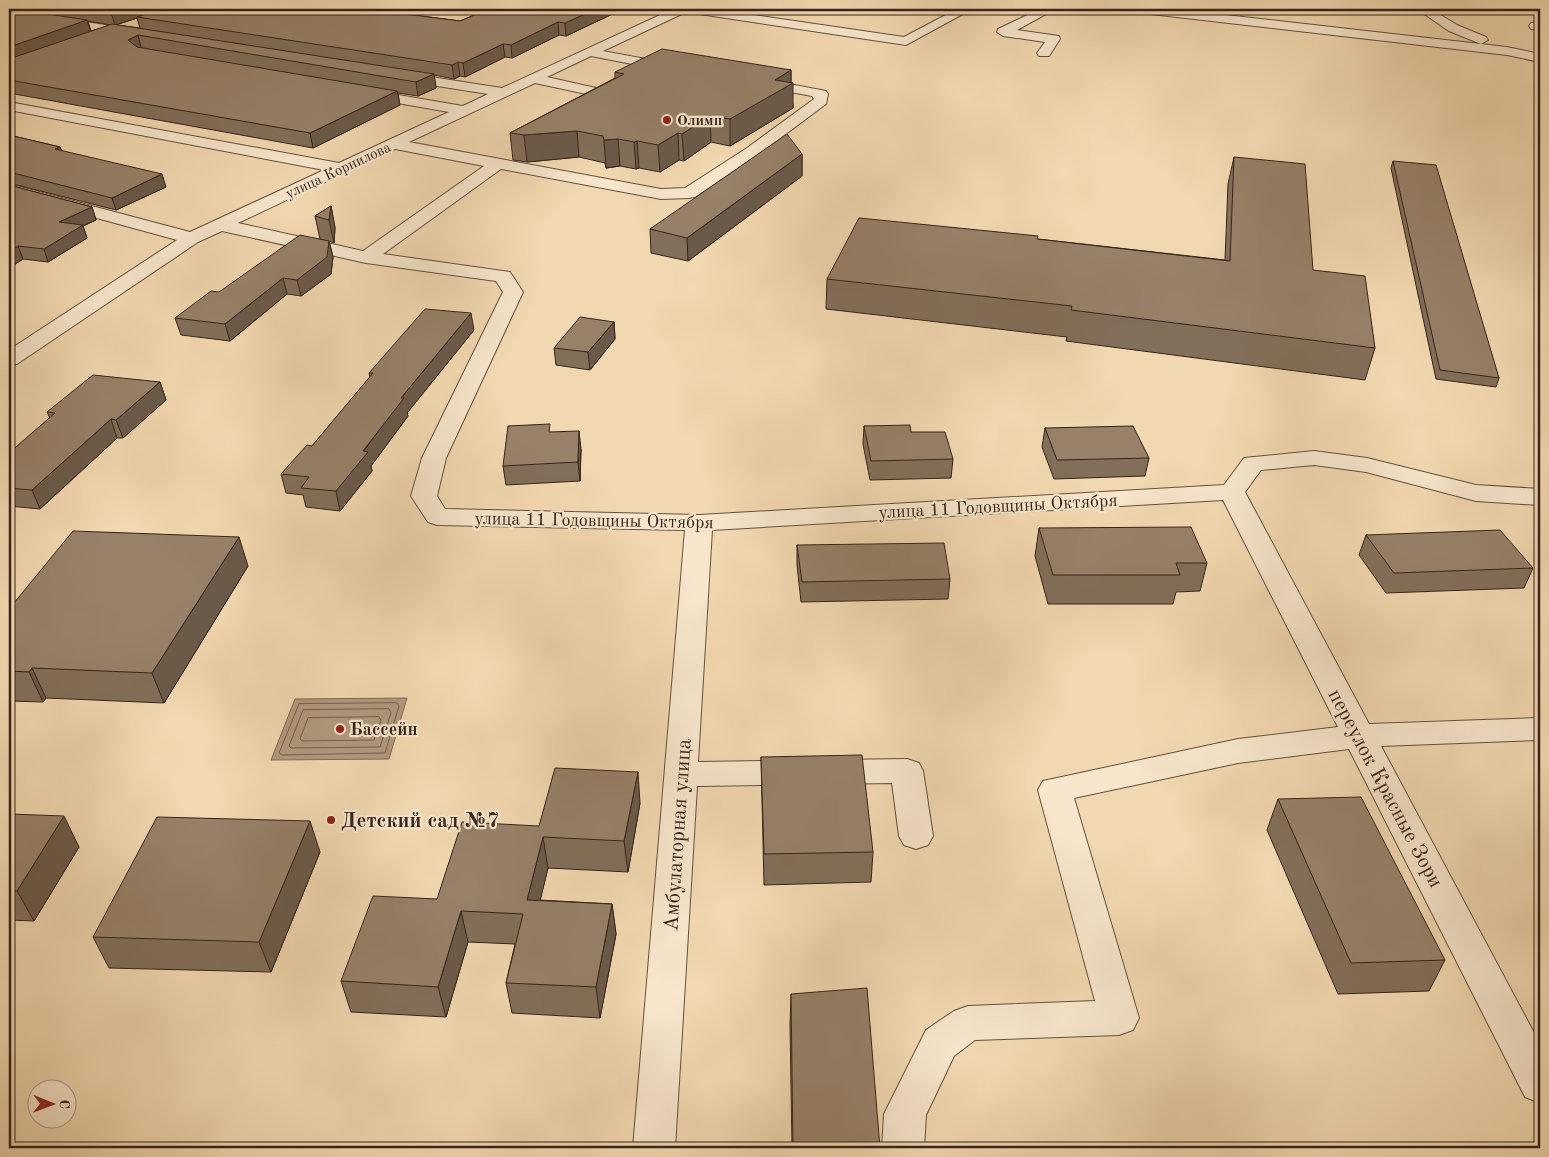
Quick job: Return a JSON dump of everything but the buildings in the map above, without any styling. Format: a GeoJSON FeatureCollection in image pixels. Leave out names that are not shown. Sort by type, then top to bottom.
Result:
{"type":"FeatureCollection","features":[{"type":"Feature","properties":{"kind":"street","name":"улица Корнилова"},"geometry":{"type":"LineString","coordinates":[[9,358],[192,238],[462,110],[682,9]]}},
{"type":"Feature","properties":{"kind":"street"},"geometry":{"type":"LineString","coordinates":[[690,9],[906,41],[966,9]]}},
{"type":"Feature","properties":{"kind":"street"},"geometry":{"type":"LineString","coordinates":[[1044,53],[1054,39],[1003,32],[1049,9]]}},
{"type":"Feature","properties":{"kind":"street"},"geometry":{"type":"LineString","coordinates":[[1142,9],[1506,51],[1540,58]]}},
{"type":"Feature","properties":{"kind":"street"},"geometry":{"type":"LineString","coordinates":[[1423,9],[1453,28],[1506,51]]}},
{"type":"Feature","properties":{"kind":"street"},"geometry":{"type":"LineString","coordinates":[[40,19],[154,37]]}},
{"type":"Feature","properties":{"kind":"street"},"geometry":{"type":"LineString","coordinates":[[87,40],[142,23]]}},
{"type":"Feature","properties":{"kind":"street"},"geometry":{"type":"LineString","coordinates":[[589,52],[688,71]]}},
{"type":"Feature","properties":{"kind":"street"},"geometry":{"type":"LineString","coordinates":[[384,74],[501,92]]}},
{"type":"Feature","properties":{"kind":"street"},"geometry":{"type":"LineString","coordinates":[[532,78],[592,91]]}},
{"type":"Feature","properties":{"kind":"street"},"geometry":{"type":"LineString","coordinates":[[392,144],[662,194],[689,193],[753,151],[821,101],[822,98],[821,94],[814,92],[746,80]]}},
{"type":"Feature","properties":{"kind":"street"},"geometry":{"type":"LineString","coordinates":[[347,90],[462,110]]}},
{"type":"Feature","properties":{"kind":"street"},"geometry":{"type":"LineString","coordinates":[[9,106],[338,168]]}},
{"type":"Feature","properties":{"kind":"street"},"geometry":{"type":"LineString","coordinates":[[221,225],[366,257],[498,164]]}},
{"type":"Feature","properties":{"kind":"street"},"geometry":{"type":"LineString","coordinates":[[9,189],[192,238]]}},
{"type":"Feature","properties":{"kind":"street","name":"улица 11 Годовщины Октября"},"geometry":{"type":"LineString","coordinates":[[366,257],[503,276],[513,292],[434,458],[424,496],[437,517],[699,523],[1232,492]]}},
{"type":"Feature","properties":{"kind":"street"},"geometry":{"type":"LineString","coordinates":[[1232,492],[1253,463],[1314,458],[1367,464],[1476,493],[1540,497]]}},
{"type":"Feature","properties":{"kind":"street","name":"переулок Красные Зори"},"geometry":{"type":"LineString","coordinates":[[1232,492],[1540,1084]]}},
{"type":"Feature","properties":{"kind":"street","name":"Амбулаторная улица"},"geometry":{"type":"LineString","coordinates":[[654,1148],[699,523]]}},
{"type":"Feature","properties":{"kind":"street"},"geometry":{"type":"LineString","coordinates":[[904,1148],[905,1114],[940,1043],[968,1023],[1120,1018],[1055,790],[1238,752],[1359,736],[1540,729]]}},
{"type":"Feature","properties":{"kind":"street"},"geometry":{"type":"LineString","coordinates":[[681,774],[907,771],[916,836]]}},
{"type":"Feature","properties":{"kind":"water","name":"Бассейн"},"geometry":{"type":"Polygon","coordinates":[[[407,698],[389,759],[271,760],[295,699],[407,698]]]}},
{"type":"Feature","properties":{"kind":"place","name":"Олимп"},"geometry":{"type":"Point","coordinates":[667,120]}},
{"type":"Feature","properties":{"kind":"place","name":"Бассейн"},"geometry":{"type":"Point","coordinates":[340,729]}},
{"type":"Feature","properties":{"kind":"place","name":"Детский сад №7"},"geometry":{"type":"Point","coordinates":[331,820]}}]}
